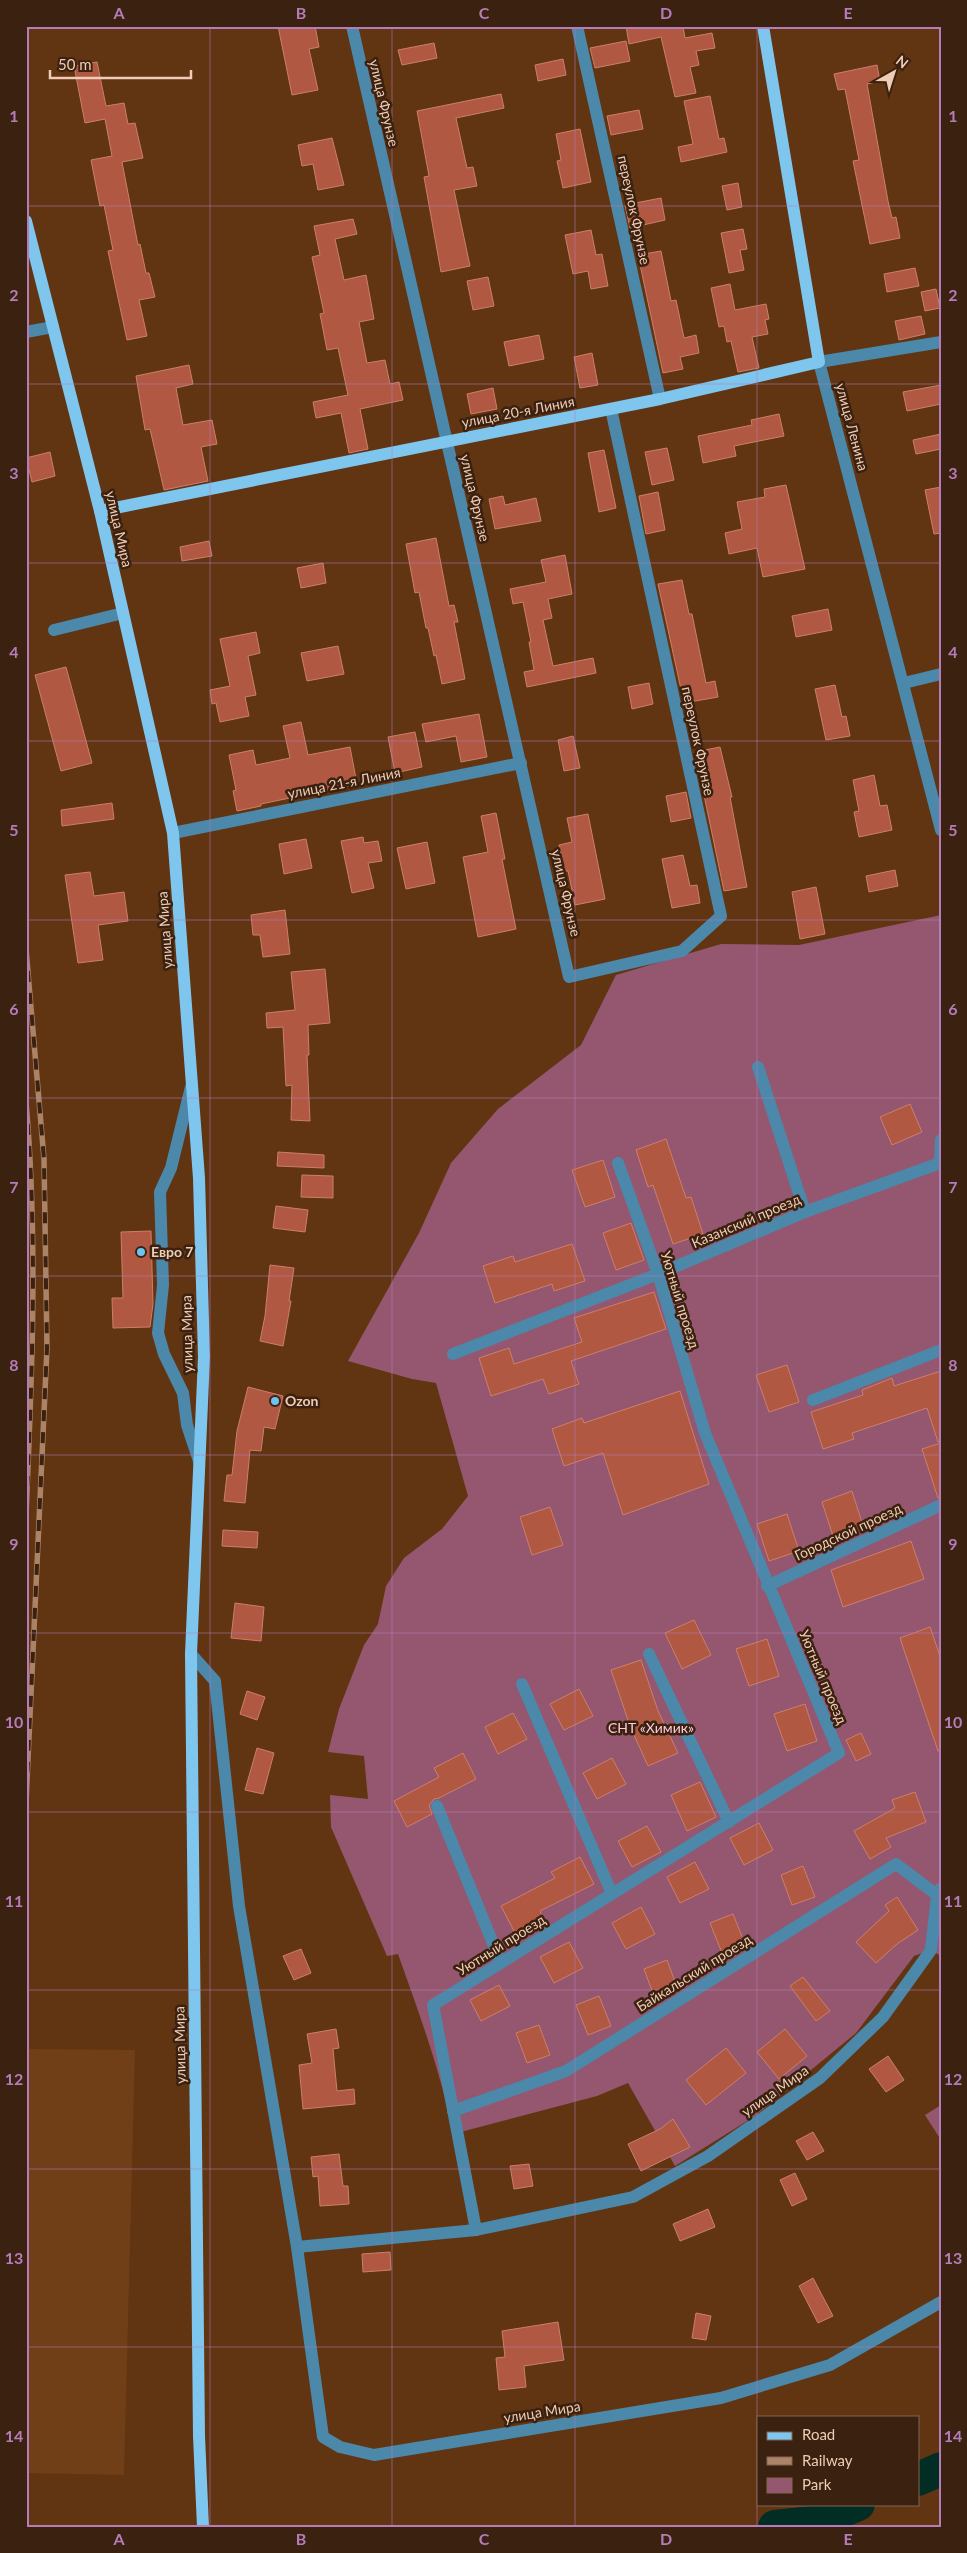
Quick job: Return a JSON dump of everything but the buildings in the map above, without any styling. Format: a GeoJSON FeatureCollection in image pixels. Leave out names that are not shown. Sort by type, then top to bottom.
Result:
{"type":"FeatureCollection","features":[{"type":"Feature","properties":{"kind":"main road","name":"улица Ленина"},"geometry":{"type":"LineString","coordinates":[[763,26],[819,362]]}},
{"type":"Feature","properties":{"kind":"main road","name":"улица Мира"},"geometry":{"type":"LineString","coordinates":[[26,221],[100,511],[172,833],[192,1084],[198,1178],[204,1357],[191,1654],[199,2436],[203,2527]]}},
{"type":"Feature","properties":{"kind":"main road","name":"улица 20-я Линия"},"geometry":{"type":"LineString","coordinates":[[100,511],[660,399],[819,362]]}},
{"type":"Feature","properties":{"kind":"street","name":"улица Фрунзе"},"geometry":{"type":"LineString","coordinates":[[352,26],[569,976]]}},
{"type":"Feature","properties":{"kind":"street","name":"переулок Фрунзе"},"geometry":{"type":"LineString","coordinates":[[577,26],[660,399]]}},
{"type":"Feature","properties":{"kind":"street"},"geometry":{"type":"LineString","coordinates":[[26,332],[53,327]]}},
{"type":"Feature","properties":{"kind":"street","name":"улица 20-я Линия"},"geometry":{"type":"LineString","coordinates":[[819,362],[941,342]]}},
{"type":"Feature","properties":{"kind":"street","name":"улица Ленина"},"geometry":{"type":"LineString","coordinates":[[819,362],[941,830]]}},
{"type":"Feature","properties":{"kind":"street","name":"переулок Фрунзе"},"geometry":{"type":"LineString","coordinates":[[569,976],[682,951],[721,916],[611,409]]}},
{"type":"Feature","properties":{"kind":"street"},"geometry":{"type":"LineString","coordinates":[[54,630],[123,613]]}},
{"type":"Feature","properties":{"kind":"street"},"geometry":{"type":"LineString","coordinates":[[904,683],[941,674]]}},
{"type":"Feature","properties":{"kind":"street","name":"улица 21-я Линия"},"geometry":{"type":"LineString","coordinates":[[172,833],[521,763]]}},
{"type":"Feature","properties":{"kind":"street"},"geometry":{"type":"LineString","coordinates":[[758,1067],[805,1212]]}},
{"type":"Feature","properties":{"kind":"street"},"geometry":{"type":"LineString","coordinates":[[192,1084],[171,1168],[160,1192],[163,1285],[158,1333],[164,1354],[183,1393],[187,1425],[199,1461]]}},
{"type":"Feature","properties":{"kind":"street"},"geometry":{"type":"LineString","coordinates":[[940,1163],[941,1140]]}},
{"type":"Feature","properties":{"kind":"street","name":"Уютный проезд"},"geometry":{"type":"LineString","coordinates":[[453,2111],[433,2005],[839,1753],[767,1586],[705,1433],[658,1274],[618,1163]]}},
{"type":"Feature","properties":{"kind":"street","name":"Казанский проезд"},"geometry":{"type":"LineString","coordinates":[[453,1354],[658,1274],[805,1212],[940,1163]]}},
{"type":"Feature","properties":{"kind":"street"},"geometry":{"type":"LineString","coordinates":[[813,1400],[941,1350]]}},
{"type":"Feature","properties":{"kind":"street","name":"Городской проезд"},"geometry":{"type":"LineString","coordinates":[[767,1586],[941,1506]]}},
{"type":"Feature","properties":{"kind":"street","name":"улица Мира"},"geometry":{"type":"LineString","coordinates":[[191,1654],[215,1681],[239,1906],[297,2247],[323,2437],[340,2447],[374,2455],[721,2398],[830,2366],[941,2302]]}},
{"type":"Feature","properties":{"kind":"street"},"geometry":{"type":"LineString","coordinates":[[649,1654],[728,1822]]}},
{"type":"Feature","properties":{"kind":"street"},"geometry":{"type":"LineString","coordinates":[[522,1684],[612,1894]]}},
{"type":"Feature","properties":{"kind":"street"},"geometry":{"type":"LineString","coordinates":[[437,1806],[500,1963]]}},
{"type":"Feature","properties":{"kind":"street","name":"Байкальский проезд"},"geometry":{"type":"LineString","coordinates":[[453,2111],[566,2071],[896,1864],[939,1892]]}},
{"type":"Feature","properties":{"kind":"street","name":"улица Мира"},"geometry":{"type":"LineString","coordinates":[[297,2247],[476,2230],[633,2197],[708,2156],[820,2078],[883,2017],[936,1951],[939,1892]]}},
{"type":"Feature","properties":{"kind":"street"},"geometry":{"type":"LineString","coordinates":[[453,2111],[476,2230]]}},
{"type":"Feature","properties":{"kind":"shaded area"},"geometry":{"type":"Polygon","coordinates":[[[26,2049],[135,2050],[124,2475],[26,2473],[26,2049]]]}},
{"type":"Feature","properties":{"kind":"green space","name":"СНТ «Химик»"},"geometry":{"type":"Polygon","coordinates":[[[941,915],[941,1956],[931,1950],[914,1956],[856,2033],[755,2116],[675,2166],[628,2083],[597,2096],[453,2134],[436,2065],[398,1954],[387,1956],[331,1827],[330,1795],[368,1799],[364,1756],[328,1752],[339,1709],[364,1645],[378,1624],[386,1586],[404,1558],[442,1529],[468,1496],[436,1383],[412,1379],[348,1361],[419,1233],[451,1163],[498,1109],[581,1045],[616,975],[721,944],[799,945],[941,915]]]}},
{"type":"Feature","properties":{"kind":"green space"},"geometry":{"type":"Polygon","coordinates":[[[941,2105],[941,2140],[925,2115],[941,2105]]]}},
{"type":"Feature","properties":{"kind":"waterway"},"geometry":{"type":"LineString","coordinates":[[920,2478],[941,2469]]}},
{"type":"Feature","properties":{"kind":"waterway"},"geometry":{"type":"LineString","coordinates":[[775,2527],[813,2523],[853,2506]]}},
{"type":"Feature","properties":{"kind":"railway"},"geometry":{"type":"LineString","coordinates":[[26,949],[44,1159],[47,1348],[26,1803]]}},
{"type":"Feature","properties":{"kind":"railway"},"geometry":{"type":"LineString","coordinates":[[26,1102],[30,1153],[33,1257],[32,1360],[26,1515]]}},
{"type":"Feature","properties":{"kind":"place","name":"Евро 7"},"geometry":{"type":"Point","coordinates":[141,1252]}},
{"type":"Feature","properties":{"kind":"place","name":"Ozon"},"geometry":{"type":"Point","coordinates":[275,1401]}}]}
